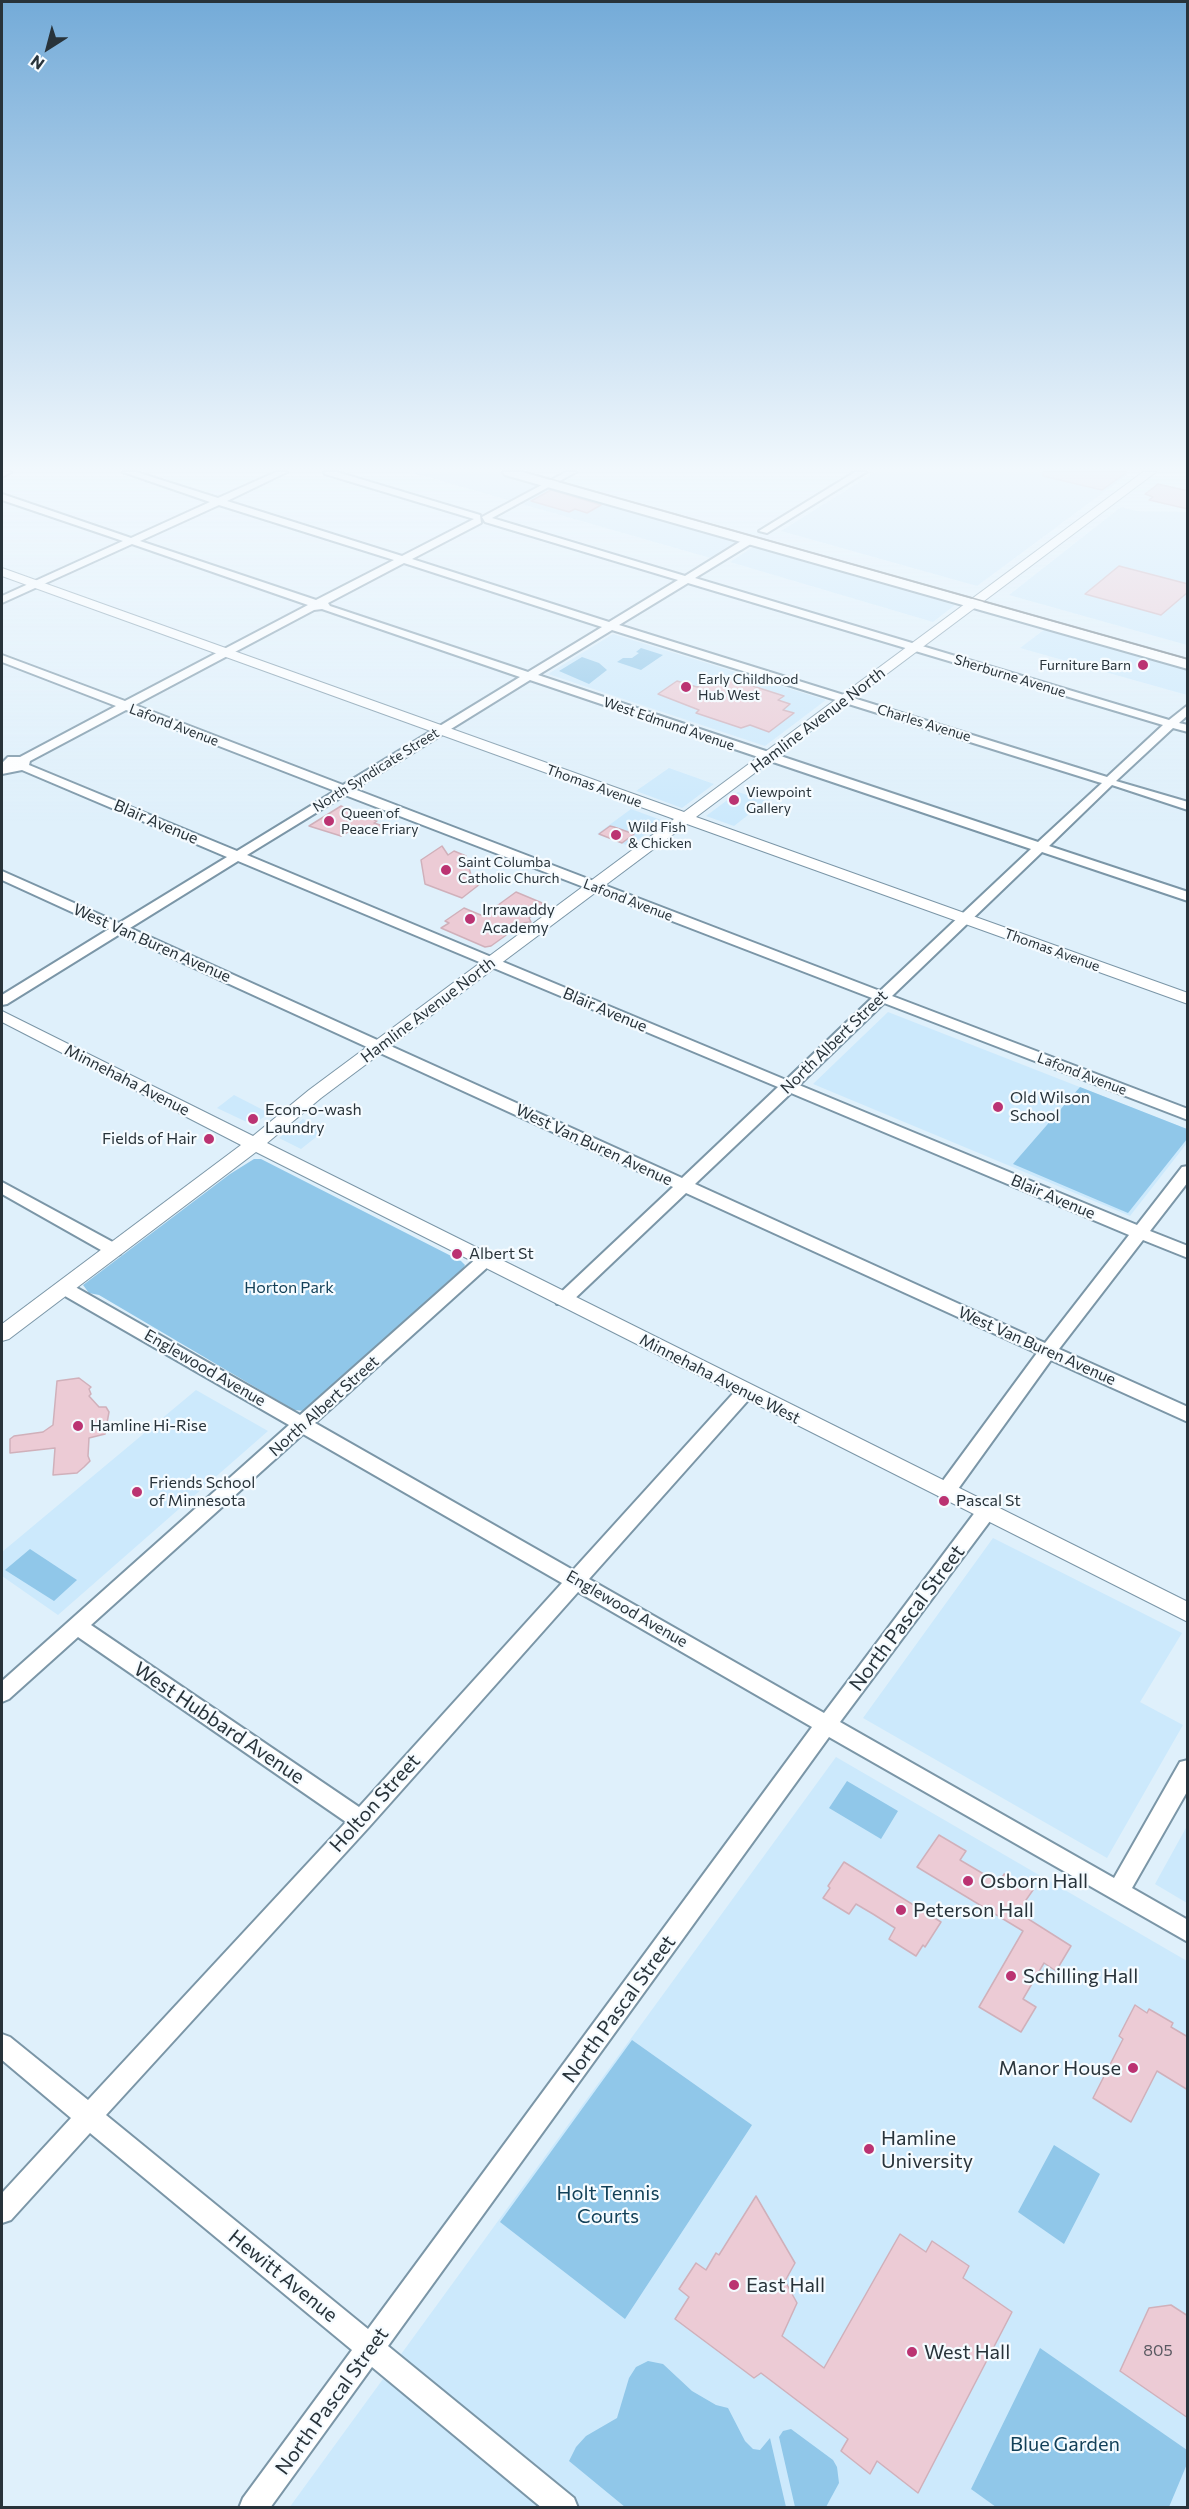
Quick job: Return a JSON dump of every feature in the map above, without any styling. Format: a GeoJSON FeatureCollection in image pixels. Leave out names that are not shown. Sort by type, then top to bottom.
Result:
{"type":"FeatureCollection","features":[{"type":"Feature","properties":{"kind":"main road"},"geometry":{"type":"LineString","coordinates":[[922,589],[1188,665]]}},
{"type":"Feature","properties":{"kind":"main road"},"geometry":{"type":"LineString","coordinates":[[971,589],[1188,650]]}},
{"type":"Feature","properties":{"kind":"street"},"geometry":{"type":"LineString","coordinates":[[2,600],[26,589]]}},
{"type":"Feature","properties":{"kind":"street","name":"Thomas Avenue"},"geometry":{"type":"LineString","coordinates":[[51,589],[1188,999]]}},
{"type":"Feature","properties":{"kind":"street","name":"West Edmund Avenue"},"geometry":{"type":"LineString","coordinates":[[274,589],[1188,897]]}},
{"type":"Feature","properties":{"kind":"street"},"geometry":{"type":"LineString","coordinates":[[11,764],[347,589]]}},
{"type":"Feature","properties":{"kind":"street","name":"Charles Avenue"},"geometry":{"type":"LineString","coordinates":[[495,589],[1188,806]]}},
{"type":"Feature","properties":{"kind":"street","name":"North Syndicate Street"},"geometry":{"type":"LineString","coordinates":[[2,1001],[671,589]]}},
{"type":"Feature","properties":{"kind":"street","name":"Sherburne Avenue"},"geometry":{"type":"LineString","coordinates":[[717,589],[1188,729]]}},
{"type":"Feature","properties":{"kind":"street"},"geometry":{"type":"LineString","coordinates":[[988,594],[995,589]]}},
{"type":"Feature","properties":{"kind":"street","name":"Hamline Avenue North"},"geometry":{"type":"LineString","coordinates":[[2,1334],[592,887],[988,594]]}},
{"type":"Feature","properties":{"kind":"street","name":"Lafond Avenue"},"geometry":{"type":"LineString","coordinates":[[2,658],[1188,1115]]}},
{"type":"Feature","properties":{"kind":"street","name":"North Albert Street"},"geometry":{"type":"LineString","coordinates":[[563,1300],[1188,708]]}},
{"type":"Feature","properties":{"kind":"street","name":"Blair Avenue"},"geometry":{"type":"LineString","coordinates":[[11,764],[1188,1253]]}},
{"type":"Feature","properties":{"kind":"street","name":"West Van Buren Avenue"},"geometry":{"type":"LineString","coordinates":[[2,875],[1188,1415]]}},
{"type":"Feature","properties":{"kind":"street","name":"Minnehaha Avenue"},"geometry":{"type":"LineString","coordinates":[[2,1016],[253,1143]]}},
{"type":"Feature","properties":{"kind":"street","name":"Minnehaha Avenue West"},"geometry":{"type":"LineString","coordinates":[[253,1143],[1188,1614]]}},
{"type":"Feature","properties":{"kind":"street"},"geometry":{"type":"LineString","coordinates":[[945,1491],[1048,1351],[1188,1171]]}},
{"type":"Feature","properties":{"kind":"street"},"geometry":{"type":"LineString","coordinates":[[2,1186],[114,1250]]}},
{"type":"Feature","properties":{"kind":"street","name":"North Albert Street"},"geometry":{"type":"LineString","coordinates":[[2,1693],[484,1261]]}},
{"type":"Feature","properties":{"kind":"street","name":"Englewood Avenue"},"geometry":{"type":"LineString","coordinates":[[64,1288],[1188,1932]]}},
{"type":"Feature","properties":{"kind":"street","name":"Holton Street"},"geometry":{"type":"LineString","coordinates":[[2,2211],[361,1820],[745,1392]]}},
{"type":"Feature","properties":{"kind":"street","name":"North Pascal Street"},"geometry":{"type":"LineString","coordinates":[[253,2508],[827,1724],[986,1512]]}},
{"type":"Feature","properties":{"kind":"street","name":"West Hubbard Avenue"},"geometry":{"type":"LineString","coordinates":[[77,1626],[361,1820]]}},
{"type":"Feature","properties":{"kind":"street"},"geometry":{"type":"LineString","coordinates":[[1118,1892],[1188,1769]]}},
{"type":"Feature","properties":{"kind":"street","name":"Hewitt Avenue"},"geometry":{"type":"LineString","coordinates":[[2,2045],[564,2508]]}},
{"type":"Feature","properties":{"kind":"shaded area"},"geometry":{"type":"Polygon","coordinates":[[[822,589],[900,589],[955,605],[933,622],[822,589]]]}},
{"type":"Feature","properties":{"kind":"shaded area"},"geometry":{"type":"Polygon","coordinates":[[[1017,589],[1187,589],[1187,645],[1009,595],[1017,589]]]}},
{"type":"Feature","properties":{"kind":"shaded area"},"geometry":{"type":"Polygon","coordinates":[[[1045,629],[1187,670],[1187,695],[1020,648],[1045,629]]]}},
{"type":"Feature","properties":{"kind":"shaded area","name":"Early Childhood Hub West"},"geometry":{"type":"Polygon","coordinates":[[[613,634],[826,700],[765,746],[548,674],[613,634]]]}},
{"type":"Feature","properties":{"kind":"shaded area"},"geometry":{"type":"Polygon","coordinates":[[[669,768],[714,784],[682,808],[636,791],[669,768]]]}},
{"type":"Feature","properties":{"kind":"shaded area"},"geometry":{"type":"Polygon","coordinates":[[[738,792],[766,801],[734,826],[706,816],[738,792]]]}},
{"type":"Feature","properties":{"kind":"shaded area"},"geometry":{"type":"Polygon","coordinates":[[[631,809],[664,821],[629,846],[597,834],[631,809]]]}},
{"type":"Feature","properties":{"kind":"shaded area","name":"Old Wilson School"},"geometry":{"type":"Polygon","coordinates":[[[888,1012],[1187,1129],[1187,1143],[1130,1216],[813,1084],[888,1012]]]}},
{"type":"Feature","properties":{"kind":"shaded area"},"geometry":{"type":"Polygon","coordinates":[[[234,1095],[269,1113],[253,1125],[217,1108],[234,1095]]]}},
{"type":"Feature","properties":{"kind":"shaded area"},"geometry":{"type":"Polygon","coordinates":[[[303,1119],[325,1130],[301,1149],[279,1138],[303,1119]]]}},
{"type":"Feature","properties":{"kind":"shaded area","name":"Friends School of Minnesota"},"geometry":{"type":"Polygon","coordinates":[[[196,1390],[268,1431],[58,1615],[2,1576],[2,1552],[196,1390]]]}},
{"type":"Feature","properties":{"kind":"shaded area"},"geometry":{"type":"Polygon","coordinates":[[[993,1538],[1182,1633],[1140,1702],[1183,1725],[1107,1858],[863,1718],[993,1538]]]}},
{"type":"Feature","properties":{"kind":"shaded area","name":"Hamline University"},"geometry":{"type":"Polygon","coordinates":[[[836,1757],[1187,1961],[1187,2507],[289,2508],[836,1757]]]}},
{"type":"Feature","properties":{"kind":"shaded area"},"geometry":{"type":"Polygon","coordinates":[[[1187,1826],[1187,1903],[1155,1884],[1187,1826]]]}},
{"type":"Feature","properties":{"kind":"green space"},"geometry":{"type":"Polygon","coordinates":[[[641,648],[663,655],[641,670],[617,662],[623,658],[632,658],[639,653],[636,652],[641,648]]]}},
{"type":"Feature","properties":{"kind":"green space"},"geometry":{"type":"Polygon","coordinates":[[[582,657],[599,663],[607,670],[589,684],[559,671],[582,657]]]}},
{"type":"Feature","properties":{"kind":"green space"},"geometry":{"type":"Polygon","coordinates":[[[1080,1087],[1187,1129],[1187,1139],[1128,1213],[1013,1164],[1080,1087]]]}},
{"type":"Feature","properties":{"kind":"green space","name":"Horton Park"},"geometry":{"type":"Polygon","coordinates":[[[254,1159],[261,1159],[465,1265],[461,1273],[454,1276],[305,1411],[294,1410],[99,1295],[89,1293],[83,1285],[230,1174],[254,1159]]]}},
{"type":"Feature","properties":{"kind":"green space"},"geometry":{"type":"Polygon","coordinates":[[[30,1549],[77,1580],[54,1601],[5,1570],[30,1549]]]}},
{"type":"Feature","properties":{"kind":"green space"},"geometry":{"type":"Polygon","coordinates":[[[847,1781],[898,1811],[881,1839],[829,1808],[847,1781]]]}},
{"type":"Feature","properties":{"kind":"green space","name":"Holt Tennis Courts"},"geometry":{"type":"Polygon","coordinates":[[[632,2040],[752,2125],[625,2319],[500,2222],[632,2040]]]}},
{"type":"Feature","properties":{"kind":"green space"},"geometry":{"type":"Polygon","coordinates":[[[1054,2145],[1100,2174],[1064,2244],[1018,2212],[1054,2145]]]}},
{"type":"Feature","properties":{"kind":"green space","name":"Blue Garden"},"geometry":{"type":"Polygon","coordinates":[[[1040,2348],[1187,2450],[1187,2464],[1169,2507],[996,2507],[971,2489],[1040,2348]]]}},
{"type":"Feature","properties":{"kind":"green space"},"geometry":{"type":"Polygon","coordinates":[[[648,2361],[663,2364],[692,2391],[716,2405],[728,2408],[745,2441],[753,2449],[760,2450],[770,2438],[786,2507],[625,2507],[569,2461],[576,2447],[586,2436],[617,2418],[629,2378],[636,2367],[648,2361]]]}},
{"type":"Feature","properties":{"kind":"green space"},"geometry":{"type":"Polygon","coordinates":[[[791,2429],[833,2460],[837,2467],[839,2483],[826,2507],[795,2507],[779,2437],[783,2431],[791,2429]]]}},
{"type":"Feature","properties":{"kind":"building"},"geometry":{"type":"Polygon","coordinates":[[[1091,589],[1188,589],[1188,592],[1161,615],[1085,594],[1091,589]]]}},
{"type":"Feature","properties":{"kind":"building","name":"Early Childhood Hub West"},"geometry":{"type":"Polygon","coordinates":[[[715,680],[734,680],[784,696],[778,700],[790,704],[783,710],[794,713],[769,732],[750,725],[741,728],[696,713],[699,710],[658,694],[677,681],[697,687],[715,680]]]}},
{"type":"Feature","properties":{"kind":"building","name":"Queen of Peace Friary"},"geometry":{"type":"Polygon","coordinates":[[[341,806],[377,821],[374,823],[383,826],[369,835],[353,829],[341,836],[309,826],[341,806]]]}},
{"type":"Feature","properties":{"kind":"building","name":"Wild Fish & Chicken"},"geometry":{"type":"Polygon","coordinates":[[[610,826],[634,834],[622,843],[599,834],[610,826]]]}},
{"type":"Feature","properties":{"kind":"building","name":"Saint Columba Catholic Church"},"geometry":{"type":"Polygon","coordinates":[[[442,846],[448,855],[454,851],[466,856],[472,879],[489,877],[462,898],[425,884],[421,860],[442,846]]]}},
{"type":"Feature","properties":{"kind":"building","name":"Irrawaddy Academy"},"geometry":{"type":"Polygon","coordinates":[[[516,892],[547,905],[529,918],[531,922],[523,923],[491,946],[485,947],[441,928],[449,923],[445,921],[464,908],[483,916],[516,892]]]}},
{"type":"Feature","properties":{"kind":"building","name":"Hamline Hi-Rise"},"geometry":{"type":"Polygon","coordinates":[[[79,1378],[91,1387],[89,1396],[99,1407],[106,1407],[109,1412],[105,1434],[89,1438],[90,1461],[77,1473],[53,1475],[55,1448],[10,1453],[10,1439],[14,1436],[43,1432],[53,1425],[57,1381],[79,1378]]]}},
{"type":"Feature","properties":{"kind":"building"},"geometry":{"type":"Polygon","coordinates":[[[939,1835],[966,1851],[960,1860],[999,1883],[1004,1874],[1033,1890],[1026,1900],[1029,1902],[1022,1915],[1071,1946],[1056,1971],[1044,1963],[1023,1999],[1036,2007],[1021,2032],[979,2007],[1023,1931],[917,1867],[939,1835]]]}},
{"type":"Feature","properties":{"kind":"building","name":"Peterson Hall"},"geometry":{"type":"Polygon","coordinates":[[[844,1862],[941,1922],[925,1947],[923,1945],[916,1956],[889,1939],[895,1928],[873,1914],[856,1904],[849,1914],[823,1898],[844,1862]]]}},
{"type":"Feature","properties":{"kind":"building","name":"Manor House"},"geometry":{"type":"Polygon","coordinates":[[[1135,2005],[1147,2013],[1149,2009],[1173,2023],[1171,2027],[1188,2037],[1188,2090],[1157,2071],[1131,2122],[1093,2098],[1123,2039],[1119,2036],[1135,2005]]]}},
{"type":"Feature","properties":{"kind":"building","name":"West Hall"},"geometry":{"type":"Polygon","coordinates":[[[756,2196],[795,2263],[785,2281],[797,2303],[782,2336],[824,2368],[900,2234],[926,2252],[932,2241],[969,2266],[963,2278],[1012,2312],[918,2493],[877,2461],[870,2474],[841,2451],[848,2439],[761,2373],[754,2378],[675,2319],[689,2297],[679,2289],[696,2263],[706,2270],[716,2253],[719,2255],[756,2196]]]}},
{"type":"Feature","properties":{"kind":"building"},"geometry":{"type":"Polygon","coordinates":[[[1171,2305],[1188,2316],[1188,2418],[1120,2371],[1149,2308],[1171,2305]]]}},
{"type":"Feature","properties":{"kind":"tram line"},"geometry":{"type":"LineString","coordinates":[[940,589],[1188,659]]}},
{"type":"Feature","properties":{"kind":"place","name":"Furniture Barn"},"geometry":{"type":"Point","coordinates":[1143,665]}},
{"type":"Feature","properties":{"kind":"place","name":"Early Childhood Hub West"},"geometry":{"type":"Point","coordinates":[686,687]}},
{"type":"Feature","properties":{"kind":"place","name":"Viewpoint Gallery"},"geometry":{"type":"Point","coordinates":[734,800]}},
{"type":"Feature","properties":{"kind":"place","name":"Queen of Peace Friary"},"geometry":{"type":"Point","coordinates":[329,821]}},
{"type":"Feature","properties":{"kind":"place","name":"Wild Fish & Chicken"},"geometry":{"type":"Point","coordinates":[616,835]}},
{"type":"Feature","properties":{"kind":"place","name":"Saint Columba Catholic Church"},"geometry":{"type":"Point","coordinates":[446,870]}},
{"type":"Feature","properties":{"kind":"place","name":"Irrawaddy Academy"},"geometry":{"type":"Point","coordinates":[470,919]}},
{"type":"Feature","properties":{"kind":"place","name":"Old Wilson School"},"geometry":{"type":"Point","coordinates":[998,1107]}},
{"type":"Feature","properties":{"kind":"place","name":"Econ-o-wash Laundry"},"geometry":{"type":"Point","coordinates":[253,1119]}},
{"type":"Feature","properties":{"kind":"place","name":"Fields of Hair"},"geometry":{"type":"Point","coordinates":[209,1139]}},
{"type":"Feature","properties":{"kind":"place","name":"Albert St"},"geometry":{"type":"Point","coordinates":[457,1254]}},
{"type":"Feature","properties":{"kind":"place","name":"Hamline Hi-Rise"},"geometry":{"type":"Point","coordinates":[78,1426]}},
{"type":"Feature","properties":{"kind":"place","name":"Friends School of Minnesota"},"geometry":{"type":"Point","coordinates":[137,1492]}},
{"type":"Feature","properties":{"kind":"place","name":"Pascal St"},"geometry":{"type":"Point","coordinates":[944,1501]}},
{"type":"Feature","properties":{"kind":"place","name":"Osborn Hall"},"geometry":{"type":"Point","coordinates":[968,1881]}},
{"type":"Feature","properties":{"kind":"place","name":"Peterson Hall"},"geometry":{"type":"Point","coordinates":[901,1910]}},
{"type":"Feature","properties":{"kind":"place","name":"Schilling Hall"},"geometry":{"type":"Point","coordinates":[1011,1976]}},
{"type":"Feature","properties":{"kind":"place","name":"Manor House"},"geometry":{"type":"Point","coordinates":[1133,2068]}},
{"type":"Feature","properties":{"kind":"place","name":"Hamline University"},"geometry":{"type":"Point","coordinates":[869,2149]}},
{"type":"Feature","properties":{"kind":"place","name":"East Hall"},"geometry":{"type":"Point","coordinates":[734,2285]}},
{"type":"Feature","properties":{"kind":"place","name":"West Hall"},"geometry":{"type":"Point","coordinates":[912,2352]}}]}
